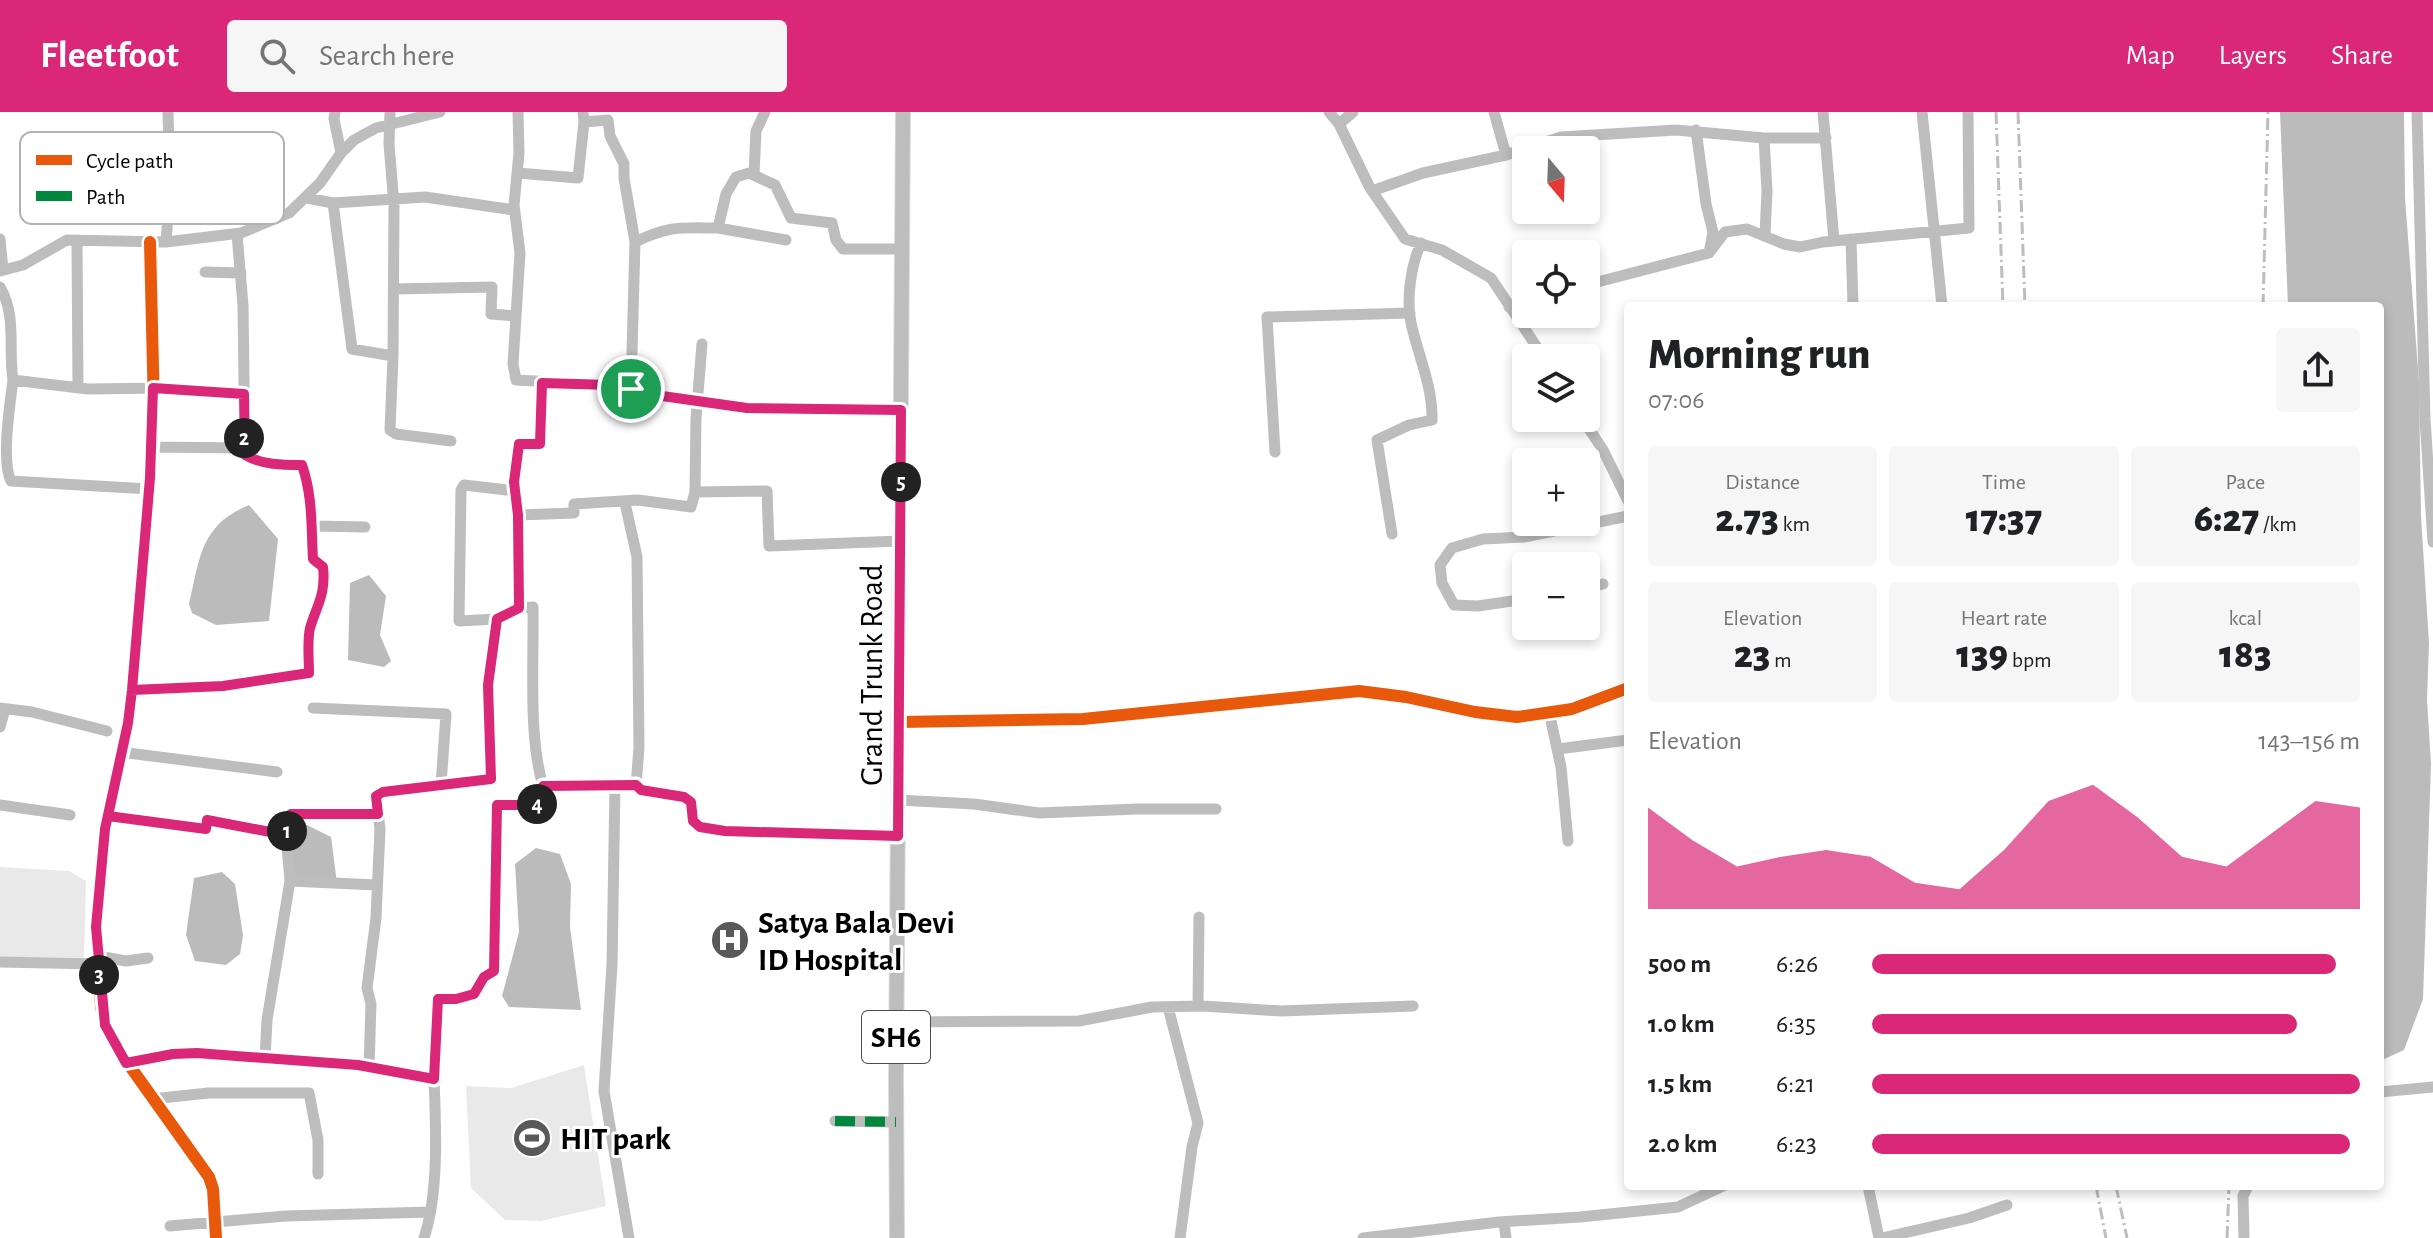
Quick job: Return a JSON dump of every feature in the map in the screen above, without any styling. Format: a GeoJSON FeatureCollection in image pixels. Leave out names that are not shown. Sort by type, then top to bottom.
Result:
{"type":"FeatureCollection","features":[{"type":"Feature","properties":{"kind":"main road","name":"Grand Trunk Road"},"geometry":{"type":"LineString","coordinates":[[897,1238],[903,112]]}},
{"type":"Feature","properties":{"kind":"street"},"geometry":{"type":"LineString","coordinates":[[168,112],[169,132]]}},
{"type":"Feature","properties":{"kind":"street"},"geometry":{"type":"LineString","coordinates":[[335,112],[341,153]]}},
{"type":"Feature","properties":{"kind":"street"},"geometry":{"type":"LineString","coordinates":[[390,112],[388,126],[394,199],[390,430],[396,434],[451,441]]}},
{"type":"Feature","properties":{"kind":"street"},"geometry":{"type":"LineString","coordinates":[[284,215],[307,198],[354,140],[376,128],[440,112]]}},
{"type":"Feature","properties":{"kind":"street"},"geometry":{"type":"LineString","coordinates":[[518,112],[518,173],[514,210],[520,253],[513,364],[516,380],[611,385],[655,395],[747,408],[901,410]]}},
{"type":"Feature","properties":{"kind":"street"},"geometry":{"type":"LineString","coordinates":[[754,175],[756,131],[765,112]]}},
{"type":"Feature","properties":{"kind":"street"},"geometry":{"type":"LineString","coordinates":[[1329,112],[1339,124],[1372,191],[1405,239],[1442,250],[1491,278],[1534,344]]}},
{"type":"Feature","properties":{"kind":"street"},"geometry":{"type":"LineString","coordinates":[[1339,124],[1353,112]]}},
{"type":"Feature","properties":{"kind":"street"},"geometry":{"type":"LineString","coordinates":[[1494,112],[1506,155]]}},
{"type":"Feature","properties":{"kind":"street"},"geometry":{"type":"LineString","coordinates":[[1823,112],[1834,241]]}},
{"type":"Feature","properties":{"kind":"street"},"geometry":{"type":"LineString","coordinates":[[1922,112],[1942,302]]}},
{"type":"Feature","properties":{"kind":"street"},"geometry":{"type":"LineString","coordinates":[[1600,281],[1709,253],[1725,232],[1747,229],[1800,247],[1969,228],[1968,112]]}},
{"type":"Feature","properties":{"kind":"street"},"geometry":{"type":"LineString","coordinates":[[2417,112],[2433,542]]}},
{"type":"Feature","properties":{"kind":"street"},"geometry":{"type":"LineString","coordinates":[[518,173],[578,178],[584,117],[608,120],[610,136],[624,164],[635,242],[631,389]]}},
{"type":"Feature","properties":{"kind":"street"},"geometry":{"type":"LineString","coordinates":[[1372,191],[1445,167],[1506,155],[1561,137],[1696,130],[1764,138],[1826,138]]}},
{"type":"Feature","properties":{"kind":"street"},"geometry":{"type":"LineString","coordinates":[[1696,130],[1713,232],[1709,253]]}},
{"type":"Feature","properties":{"kind":"street"},"geometry":{"type":"LineString","coordinates":[[1764,138],[1767,191],[1765,235]]}},
{"type":"Feature","properties":{"kind":"street"},"geometry":{"type":"LineString","coordinates":[[718,228],[726,194],[736,177],[749,173],[775,185],[791,218],[832,223],[836,240],[843,249],[901,249]]}},
{"type":"Feature","properties":{"kind":"street"},"geometry":{"type":"LineString","coordinates":[[2419,188],[2433,189]]}},
{"type":"Feature","properties":{"kind":"street"},"geometry":{"type":"LineString","coordinates":[[307,198],[333,203],[425,197],[514,210]]}},
{"type":"Feature","properties":{"kind":"street"},"geometry":{"type":"LineString","coordinates":[[333,203],[352,349],[393,356]]}},
{"type":"Feature","properties":{"kind":"street"},"geometry":{"type":"LineString","coordinates":[[166,242],[167,224]]}},
{"type":"Feature","properties":{"kind":"street"},"geometry":{"type":"LineString","coordinates":[[0,239],[1,271],[23,265],[67,240],[166,242],[237,234],[262,224]]}},
{"type":"Feature","properties":{"kind":"street"},"geometry":{"type":"LineString","coordinates":[[635,242],[660,230],[681,226],[718,228],[786,240]]}},
{"type":"Feature","properties":{"kind":"street"},"geometry":{"type":"LineString","coordinates":[[132,690],[223,686],[309,673],[310,628],[320,606],[325,579],[323,567],[313,559],[311,492],[302,465],[279,465],[245,455],[241,273],[237,234]]}},
{"type":"Feature","properties":{"kind":"street"},"geometry":{"type":"LineString","coordinates":[[1851,239],[1853,302]]}},
{"type":"Feature","properties":{"kind":"street"},"geometry":{"type":"LineString","coordinates":[[77,240],[78,388]]}},
{"type":"Feature","properties":{"kind":"street"},"geometry":{"type":"LineString","coordinates":[[150,242],[153,388],[149,489],[132,690],[108,816],[98,893],[98,960],[105,1025],[126,1063],[209,1177],[213,1189],[216,1238]]}},
{"type":"Feature","properties":{"kind":"street"},"geometry":{"type":"LineString","coordinates":[[1392,534],[1377,440],[1409,425],[1432,420],[1410,313],[1414,259],[1421,243]]}},
{"type":"Feature","properties":{"kind":"street"},"geometry":{"type":"LineString","coordinates":[[205,272],[241,273]]}},
{"type":"Feature","properties":{"kind":"street"},"geometry":{"type":"LineString","coordinates":[[0,287],[10,312],[13,380],[4,474],[11,481],[22,483],[149,489]]}},
{"type":"Feature","properties":{"kind":"street"},"geometry":{"type":"LineString","coordinates":[[394,289],[492,287],[491,314],[516,316]]}},
{"type":"Feature","properties":{"kind":"street"},"geometry":{"type":"LineString","coordinates":[[1275,452],[1267,317],[1410,313]]}},
{"type":"Feature","properties":{"kind":"street"},"geometry":{"type":"LineString","coordinates":[[518,515],[574,513],[574,504],[638,500],[691,507],[695,492],[702,344]]}},
{"type":"Feature","properties":{"kind":"street"},"geometry":{"type":"LineString","coordinates":[[13,380],[78,388],[153,388],[244,394]]}},
{"type":"Feature","properties":{"kind":"street"},"geometry":{"type":"LineString","coordinates":[[519,608],[515,491],[519,444],[540,444],[542,383]]}},
{"type":"Feature","properties":{"kind":"street"},"geometry":{"type":"LineString","coordinates":[[1591,432],[1624,493]]}},
{"type":"Feature","properties":{"kind":"street"},"geometry":{"type":"LineString","coordinates":[[151,447],[243,448]]}},
{"type":"Feature","properties":{"kind":"street"},"geometry":{"type":"LineString","coordinates":[[424,1238],[429,1226],[436,1131],[434,1079],[438,999],[456,999],[474,994],[484,977],[494,971],[497,805],[544,805],[536,742],[533,607],[519,608],[497,619],[459,621],[461,490],[464,485],[475,484],[515,491]]}},
{"type":"Feature","properties":{"kind":"street"},"geometry":{"type":"LineString","coordinates":[[695,492],[767,491],[769,546],[900,541]]}},
{"type":"Feature","properties":{"kind":"street"},"geometry":{"type":"LineString","coordinates":[[625,503],[638,571],[636,785]]}},
{"type":"Feature","properties":{"kind":"street"},"geometry":{"type":"LineString","coordinates":[[1600,521],[1624,517]]}},
{"type":"Feature","properties":{"kind":"street"},"geometry":{"type":"LineString","coordinates":[[313,526],[365,527]]}},
{"type":"Feature","properties":{"kind":"street"},"geometry":{"type":"LineString","coordinates":[[1512,536],[1483,539],[1452,548],[1440,565],[1442,583],[1454,605],[1478,606],[1512,601]]}},
{"type":"Feature","properties":{"kind":"street"},"geometry":{"type":"LineString","coordinates":[[369,1067],[371,1004],[367,988],[377,885],[378,794],[491,779],[488,685],[497,619]]}},
{"type":"Feature","properties":{"kind":"street"},"geometry":{"type":"LineString","coordinates":[[899,722],[1083,719],[1359,691],[1517,717],[1572,709],[1624,690]]}},
{"type":"Feature","properties":{"kind":"street"},"geometry":{"type":"LineString","coordinates":[[0,727],[2,708],[32,712],[107,731]]}},
{"type":"Feature","properties":{"kind":"street"},"geometry":{"type":"LineString","coordinates":[[313,708],[446,714],[441,785]]}},
{"type":"Feature","properties":{"kind":"street"},"geometry":{"type":"LineString","coordinates":[[1549,712],[1558,749],[1568,841]]}},
{"type":"Feature","properties":{"kind":"street"},"geometry":{"type":"LineString","coordinates":[[1558,749],[1624,741]]}},
{"type":"Feature","properties":{"kind":"street"},"geometry":{"type":"LineString","coordinates":[[120,752],[277,772]]}},
{"type":"Feature","properties":{"kind":"street"},"geometry":{"type":"LineString","coordinates":[[615,785],[612,965],[604,1091],[629,1238]]}},
{"type":"Feature","properties":{"kind":"street"},"geometry":{"type":"LineString","coordinates":[[543,786],[636,785],[641,790],[684,797],[691,802],[693,821],[700,827],[725,831],[898,836]]}},
{"type":"Feature","properties":{"kind":"street"},"geometry":{"type":"LineString","coordinates":[[898,800],[974,804],[1039,813],[1216,809]]}},
{"type":"Feature","properties":{"kind":"street"},"geometry":{"type":"LineString","coordinates":[[0,805],[70,815]]}},
{"type":"Feature","properties":{"kind":"street"},"geometry":{"type":"LineString","coordinates":[[265,1058],[267,1020],[290,881],[286,835],[291,814],[378,814]]}},
{"type":"Feature","properties":{"kind":"street"},"geometry":{"type":"LineString","coordinates":[[108,816],[206,829],[207,820],[286,835]]}},
{"type":"Feature","properties":{"kind":"street"},"geometry":{"type":"LineString","coordinates":[[290,881],[377,885]]}},
{"type":"Feature","properties":{"kind":"street"},"geometry":{"type":"LineString","coordinates":[[1198,1006],[1199,917]]}},
{"type":"Feature","properties":{"kind":"street"},"geometry":{"type":"LineString","coordinates":[[0,962],[126,961],[148,958]]}},
{"type":"Feature","properties":{"kind":"street"},"geometry":{"type":"LineString","coordinates":[[896,1022],[1079,1021],[1100,1015],[1198,1006],[1281,1011],[1413,1006]]}},
{"type":"Feature","properties":{"kind":"street"},"geometry":{"type":"LineString","coordinates":[[1168,1007],[1198,1123],[1180,1238]]}},
{"type":"Feature","properties":{"kind":"street"},"geometry":{"type":"LineString","coordinates":[[126,1063],[173,1054],[265,1058],[369,1067],[434,1079]]}},
{"type":"Feature","properties":{"kind":"street"},"geometry":{"type":"LineString","coordinates":[[2384,1092],[2433,1087]]}},
{"type":"Feature","properties":{"kind":"street"},"geometry":{"type":"LineString","coordinates":[[152,1099],[208,1093],[309,1093],[318,1140],[318,1174]]}},
{"type":"Feature","properties":{"kind":"street"},"geometry":{"type":"LineString","coordinates":[[835,1121],[896,1122]]}},
{"type":"Feature","properties":{"kind":"street"},"geometry":{"type":"LineString","coordinates":[[1363,1238],[1678,1207],[1714,1190]]}},
{"type":"Feature","properties":{"kind":"street"},"geometry":{"type":"LineString","coordinates":[[1869,1190],[1881,1238],[1969,1218],[2007,1205]]}},
{"type":"Feature","properties":{"kind":"street"},"geometry":{"type":"LineString","coordinates":[[2244,1238],[2243,1196],[2246,1190]]}},
{"type":"Feature","properties":{"kind":"street"},"geometry":{"type":"LineString","coordinates":[[170,1226],[286,1216],[430,1212]]}},
{"type":"Feature","properties":{"kind":"street"},"geometry":{"type":"LineString","coordinates":[[1504,1222],[1506,1238]]}},
{"type":"Feature","properties":{"kind":"shaded area"},"geometry":{"type":"Polygon","coordinates":[[[2280,112],[2404,112],[2405,198],[2419,382],[2431,764],[2423,999],[2404,1050],[2384,1059],[2384,302],[2288,302],[2280,112]]]}},
{"type":"Feature","properties":{"kind":"shaded area"},"geometry":{"type":"Polygon","coordinates":[[[249,505],[278,539],[269,621],[216,625],[192,613],[189,604],[200,558],[211,533],[220,522],[249,505]]]}},
{"type":"Feature","properties":{"kind":"shaded area"},"geometry":{"type":"Polygon","coordinates":[[[369,575],[386,596],[380,635],[391,661],[384,667],[348,660],[350,583],[369,575]]]}},
{"type":"Feature","properties":{"kind":"shaded area"},"geometry":{"type":"Polygon","coordinates":[[[307,825],[331,837],[337,883],[286,875],[286,828],[307,825]]]}},
{"type":"Feature","properties":{"kind":"shaded area"},"geometry":{"type":"Polygon","coordinates":[[[536,848],[560,854],[571,884],[570,927],[581,1010],[509,1007],[502,996],[519,932],[515,864],[536,848]]]}},
{"type":"Feature","properties":{"kind":"shaded area"},"geometry":{"type":"Polygon","coordinates":[[[0,867],[69,871],[86,881],[84,958],[0,957],[0,867]]]}},
{"type":"Feature","properties":{"kind":"shaded area"},"geometry":{"type":"Polygon","coordinates":[[[222,872],[235,884],[243,935],[240,954],[226,965],[195,961],[186,935],[194,878],[222,872]]]}},
{"type":"Feature","properties":{"kind":"shaded area","name":"HIT park"},"geometry":{"type":"Polygon","coordinates":[[[584,1065],[606,1206],[541,1221],[505,1220],[471,1188],[466,1086],[511,1088],[584,1065]]]}},
{"type":"Feature","properties":{"kind":"railway"},"geometry":{"type":"LineString","coordinates":[[1996,112],[2003,302]]}},
{"type":"Feature","properties":{"kind":"railway"},"geometry":{"type":"LineString","coordinates":[[2018,112],[2025,302]]}},
{"type":"Feature","properties":{"kind":"railway"},"geometry":{"type":"LineString","coordinates":[[2263,302],[2268,112]]}},
{"type":"Feature","properties":{"kind":"railway"},"geometry":{"type":"LineString","coordinates":[[2097,1190],[2106,1238]]}},
{"type":"Feature","properties":{"kind":"railway"},"geometry":{"type":"LineString","coordinates":[[2117,1190],[2127,1238]]}},
{"type":"Feature","properties":{"kind":"railway"},"geometry":{"type":"LineString","coordinates":[[2227,1238],[2229,1190]]}},
{"type":"Feature","properties":{"kind":"marked path"},"geometry":{"type":"LineString","coordinates":[[835,1121],[896,1122]]}},
{"type":"Feature","properties":{"kind":"cycle path"},"geometry":{"type":"LineString","coordinates":[[150,242],[154,410],[140,613],[128,723],[105,829],[98,893],[101,1007],[112,1041],[209,1177],[213,1189],[216,1238]]}},
{"type":"Feature","properties":{"kind":"cycle path"},"geometry":{"type":"LineString","coordinates":[[899,722],[1083,719],[1359,691],[1517,717],[1572,709],[1624,690]]}},
{"type":"Feature","properties":{"kind":"cycle path"},"geometry":{"type":"LineString","coordinates":[[434,1079],[438,999],[456,999],[474,994],[484,977],[494,971],[497,805],[544,805],[543,786],[636,785],[641,790],[684,797],[691,802],[693,821],[700,827],[725,831],[898,836]]}},
{"type":"Feature","properties":{"kind":"place","name":"Satya Bala Devi ID Hospital"},"geometry":{"type":"Point","coordinates":[730,940]}},
{"type":"Feature","properties":{"kind":"place","name":"HIT park"},"geometry":{"type":"Point","coordinates":[532,1138]}},
{"type":"Feature","properties":{"kind":"route"},"geometry":{"type":"LineString","coordinates":[[631,389],[611,385],[542,383],[540,444],[519,444],[514,482],[518,515],[519,608],[497,619],[488,685],[491,779],[383,792],[376,796],[378,814],[291,814],[286,835],[207,820],[206,829],[108,816],[110,796],[117,776],[128,723],[132,690],[150,478],[153,388],[244,394],[245,455],[279,465],[302,465],[311,492],[313,559],[323,567],[325,579],[320,606],[310,628],[309,673],[223,686],[132,690],[130,704],[128,723],[110,796],[96,927],[101,1007],[112,1041],[126,1063],[197,1053],[358,1065],[434,1079],[438,999],[456,999],[474,994],[484,977],[494,971],[497,805],[544,805],[543,786],[636,785],[641,790],[684,797],[691,802],[693,821],[700,827],[725,831],[898,836],[901,410],[747,408],[631,389]]}}]}
